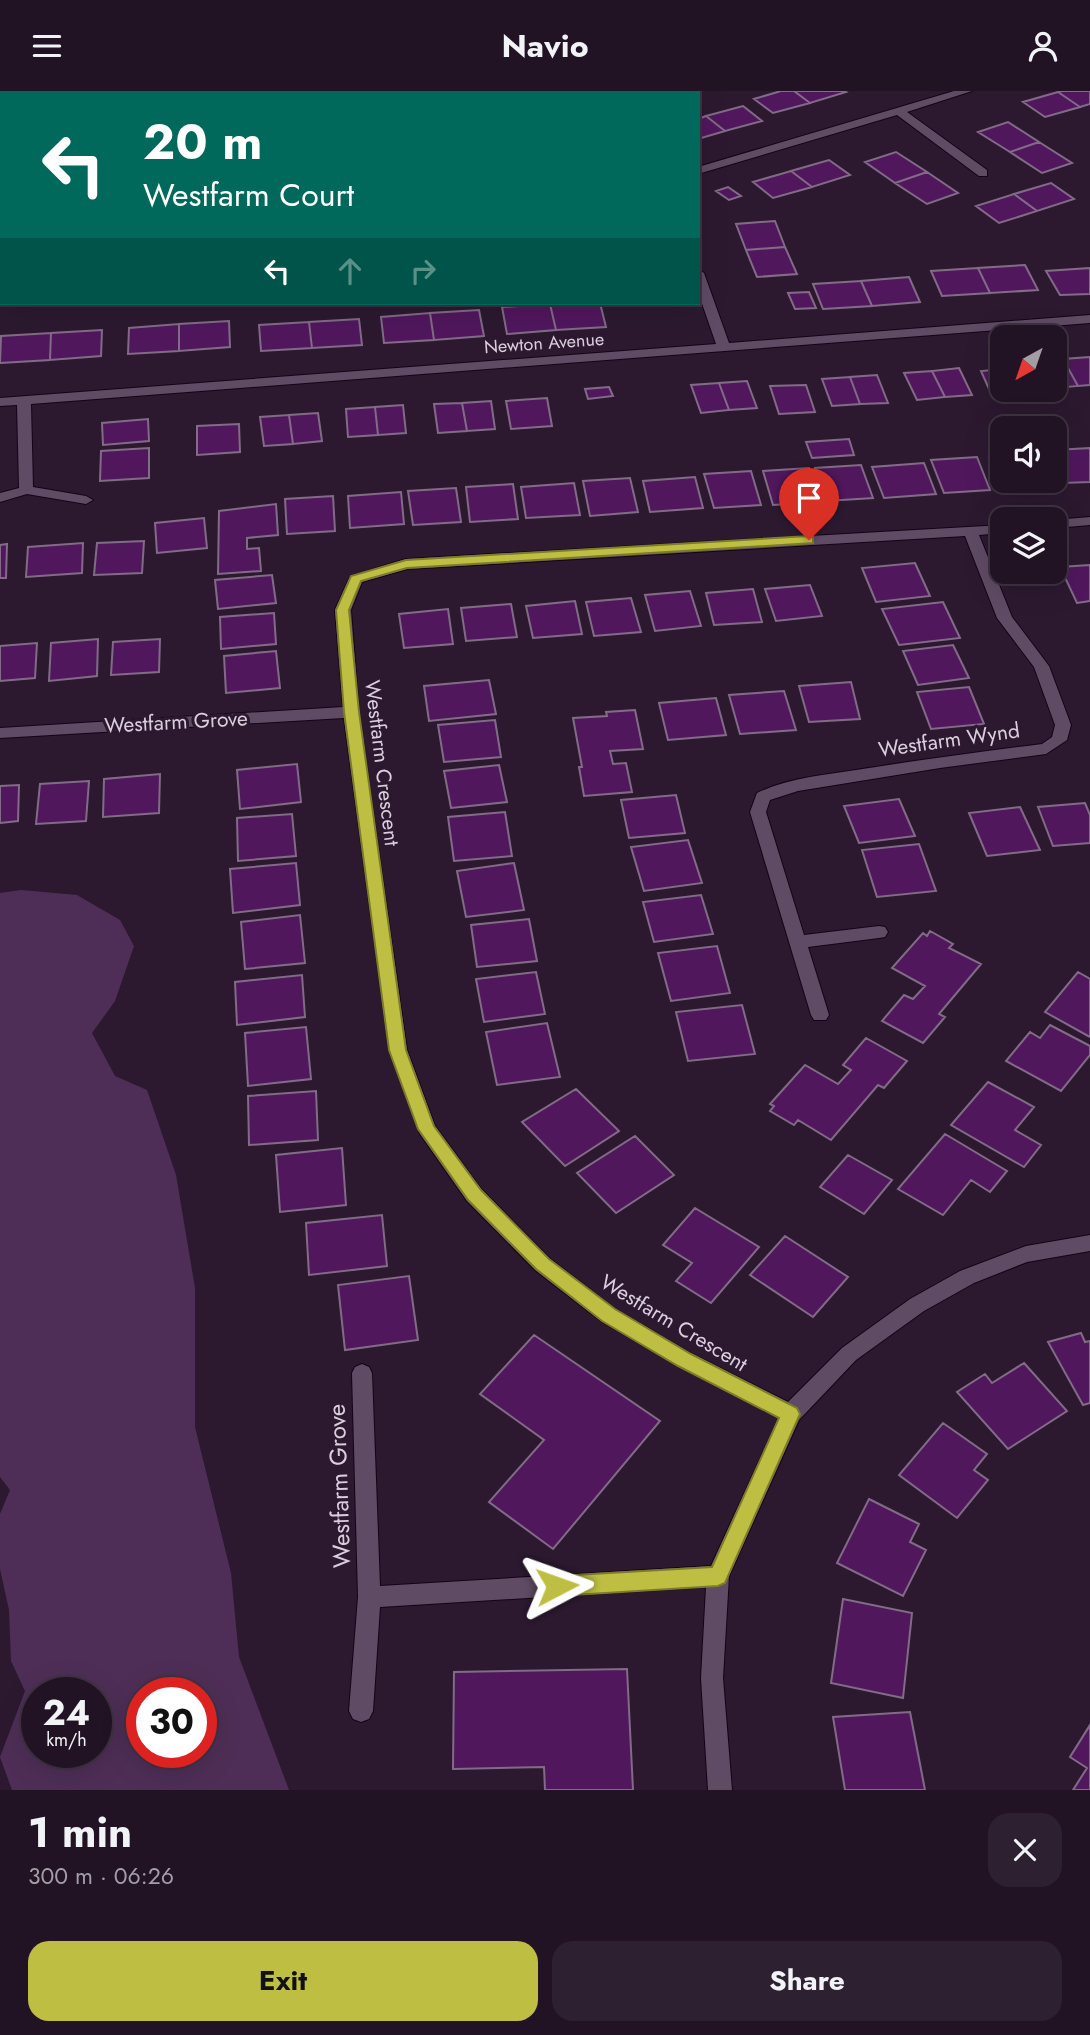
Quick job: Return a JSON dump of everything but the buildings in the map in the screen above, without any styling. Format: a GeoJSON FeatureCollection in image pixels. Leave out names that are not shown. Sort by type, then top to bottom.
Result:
{"type":"FeatureCollection","features":[{"type":"Feature","properties":{"kind":"street"},"geometry":{"type":"LineString","coordinates":[[700,170],[966,91]]}},
{"type":"Feature","properties":{"kind":"street"},"geometry":{"type":"LineString","coordinates":[[898,111],[983,173]]}},
{"type":"Feature","properties":{"kind":"street"},"geometry":{"type":"LineString","coordinates":[[700,279],[724,347]]}},
{"type":"Feature","properties":{"kind":"street","name":"Newton Avenue"},"geometry":{"type":"LineString","coordinates":[[0,402],[1090,319]]}},
{"type":"Feature","properties":{"kind":"street"},"geometry":{"type":"LineString","coordinates":[[24,401],[26,490]]}},
{"type":"Feature","properties":{"kind":"street"},"geometry":{"type":"LineString","coordinates":[[0,498],[26,490],[86,500]]}},
{"type":"Feature","properties":{"kind":"street"},"geometry":{"type":"LineString","coordinates":[[1067,523],[1090,521]]}},
{"type":"Feature","properties":{"kind":"street","name":"Westfarm Crescent"},"geometry":{"type":"LineString","coordinates":[[791,1414],[685,1360],[608,1315],[542,1264],[474,1195],[427,1129],[398,1050],[351,712],[342,610],[356,579],[406,564],[990,529]]}},
{"type":"Feature","properties":{"kind":"street","name":"Westfarm Wynd"},"geometry":{"type":"LineString","coordinates":[[820,1015],[758,812],[763,797],[798,785],[940,762],[1046,749],[1059,740],[1063,725],[1041,666],[1005,618],[970,530]]}},
{"type":"Feature","properties":{"kind":"street","name":"Westfarm Grove"},"geometry":{"type":"LineString","coordinates":[[0,733],[351,712]]}},
{"type":"Feature","properties":{"kind":"street"},"geometry":{"type":"LineString","coordinates":[[797,941],[879,932]]}},
{"type":"Feature","properties":{"kind":"street"},"geometry":{"type":"LineString","coordinates":[[720,1790],[712,1678],[718,1576],[791,1414],[849,1354],[917,1305],[967,1277],[1026,1254],[1090,1243]]}},
{"type":"Feature","properties":{"kind":"street","name":"Westfarm Grove"},"geometry":{"type":"LineString","coordinates":[[362,1373],[369,1597],[362,1711]]}},
{"type":"Feature","properties":{"kind":"street"},"geometry":{"type":"LineString","coordinates":[[369,1597],[718,1576]]}},
{"type":"Feature","properties":{"kind":"shaded area"},"geometry":{"type":"Polygon","coordinates":[[[21,890],[77,895],[120,920],[134,946],[115,1001],[92,1033],[115,1076],[147,1090],[176,1175],[195,1288],[195,1427],[231,1573],[239,1657],[289,1790],[12,1790],[0,1757],[21,1702],[21,1768],[112,1768],[112,1677],[21,1677],[21,1682],[11,1661],[9,1610],[0,1569],[0,1514],[10,1490],[0,1477],[0,893],[21,890]]]}},
{"type":"Feature","properties":{"kind":"route"},"geometry":{"type":"LineString","coordinates":[[557,1586],[718,1576],[791,1414],[685,1360],[608,1315],[542,1264],[474,1195],[427,1129],[398,1050],[351,712],[342,610],[356,579],[406,564],[809,540]]}}]}
